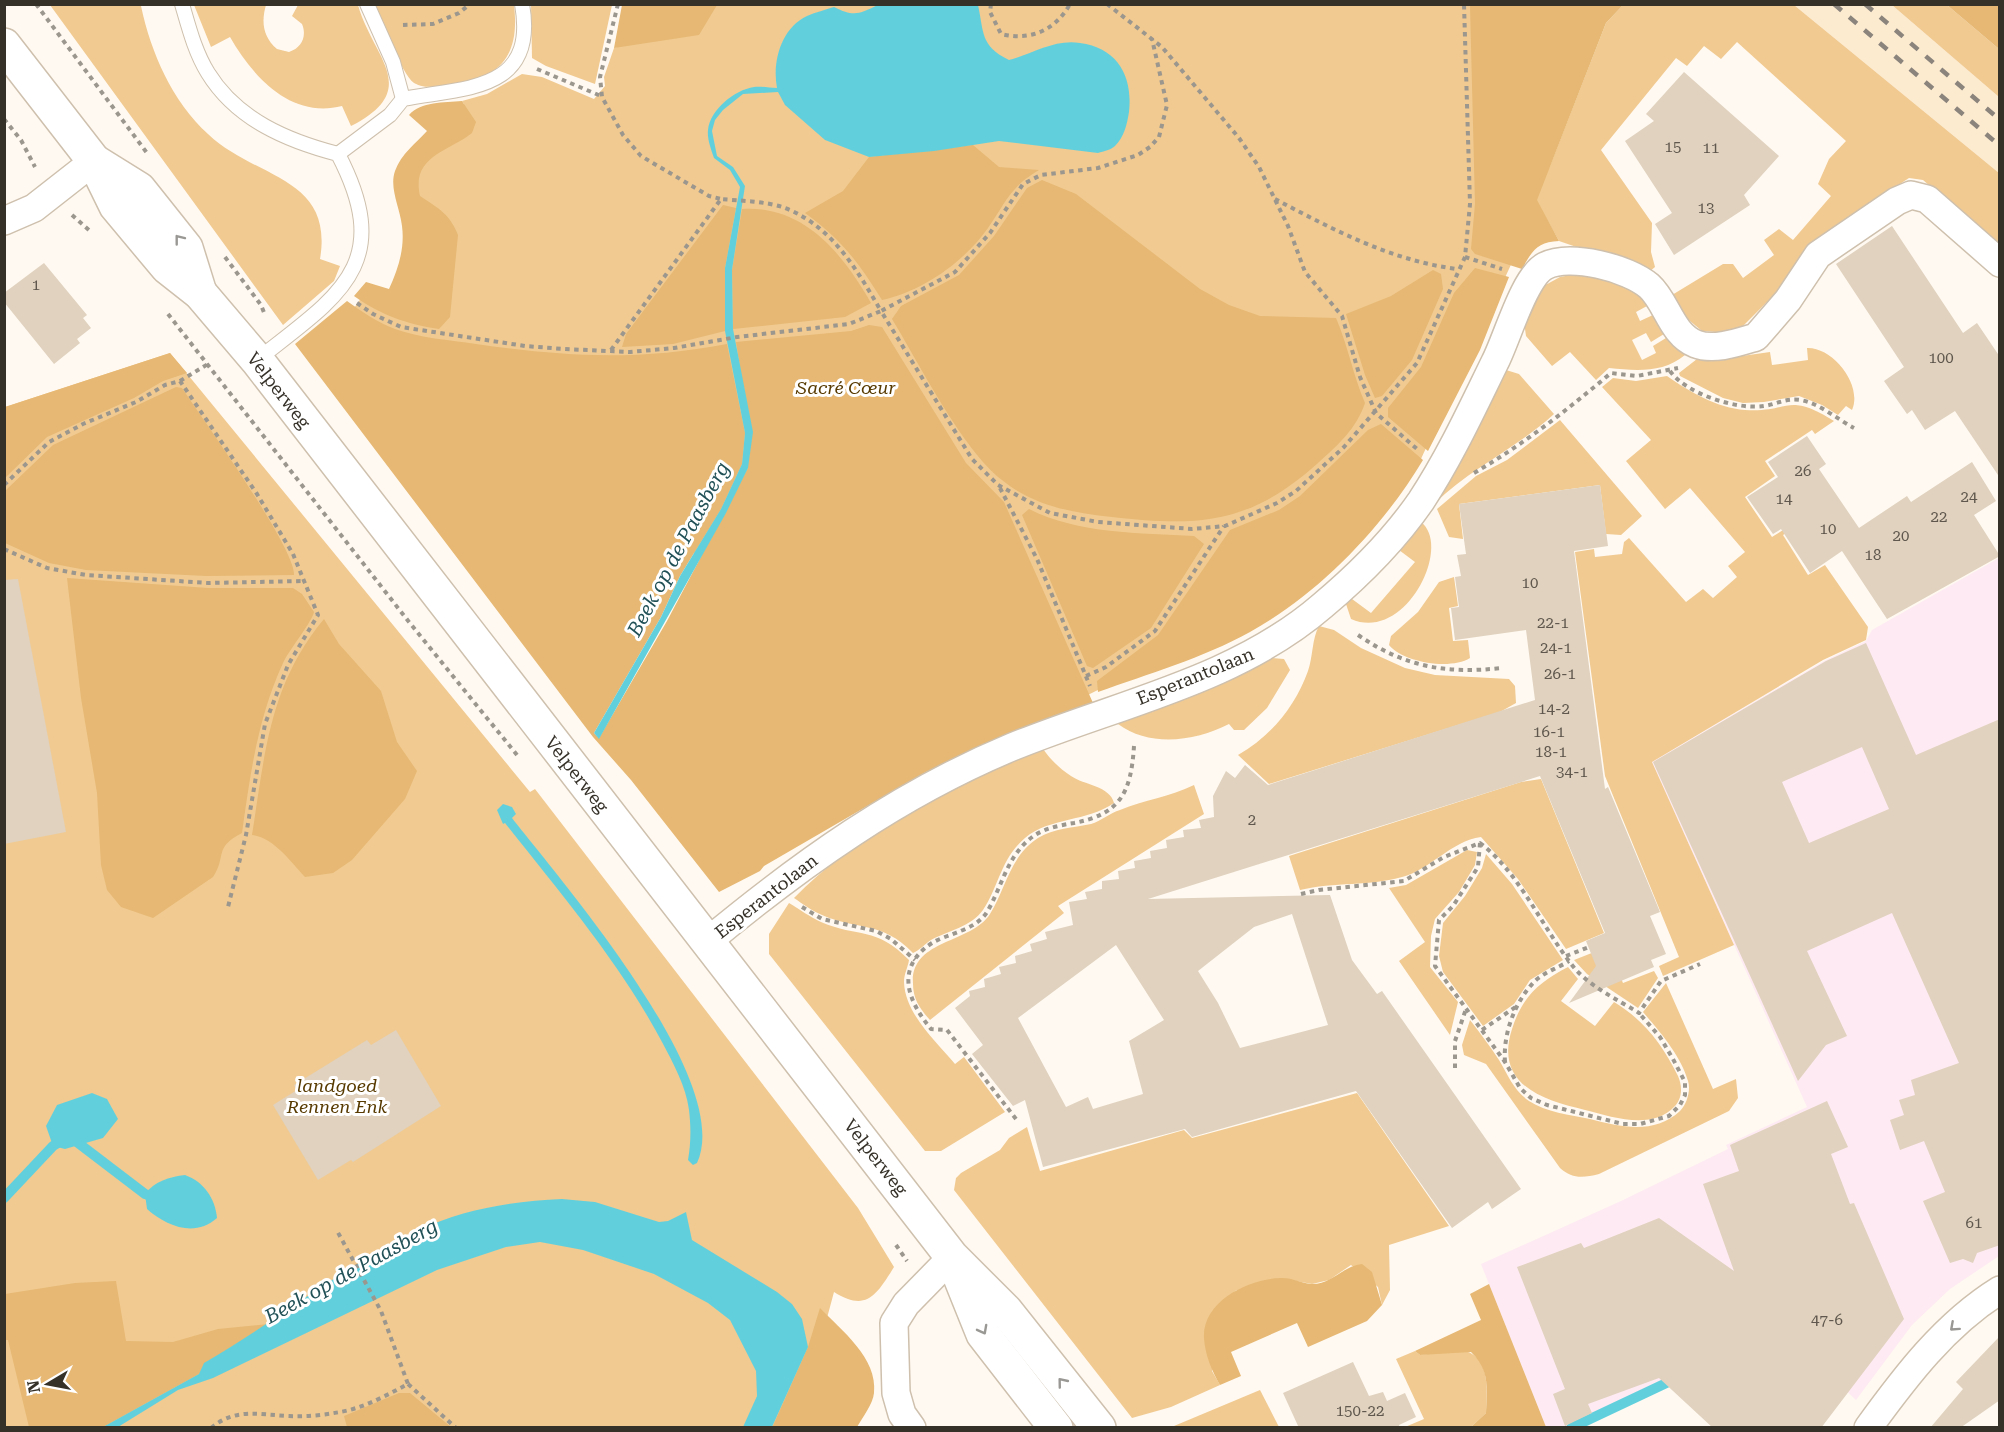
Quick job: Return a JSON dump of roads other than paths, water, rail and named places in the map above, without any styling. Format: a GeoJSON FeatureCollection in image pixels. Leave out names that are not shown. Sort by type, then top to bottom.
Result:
{"type":"FeatureCollection","features":[{"type":"Feature","properties":{"kind":"main road","name":"Velperweg"},"geometry":{"type":"LineString","coordinates":[[4,45],[94,161],[116,206],[167,267],[200,292],[257,360],[952,1257],[1006,1311],[1099,1428]]}},
{"type":"Feature","properties":{"kind":"main road","name":"Velperweg"},"geometry":{"type":"LineString","coordinates":[[952,1257],[983,1334],[1056,1428]]}},
{"type":"Feature","properties":{"kind":"street"},"geometry":{"type":"LineString","coordinates":[[4,221],[34,208],[94,161]]}},
{"type":"Feature","properties":{"kind":"street","name":"Esperantolaan"},"geometry":{"type":"LineString","coordinates":[[707,942],[805,863],[894,804],[1009,748],[1194,680],[1244,658],[1294,629],[1363,570],[1419,503],[1442,466],[1539,272],[1573,260],[1620,271],[1638,278],[1651,287],[1683,335],[1695,344],[1720,345],[1756,337],[1788,300],[1818,255],[1897,201],[1911,195],[1927,199],[2000,263]]}},
{"type":"Feature","properties":{"kind":"street"},"geometry":{"type":"LineString","coordinates":[[912,1428],[902,1414],[896,1393],[894,1323],[906,1304],[952,1257]]}},
{"type":"Feature","properties":{"kind":"street"},"geometry":{"type":"LineString","coordinates":[[1868,1428],[1910,1371],[1953,1328],[2000,1290]]}},
{"type":"Feature","properties":{"kind":"lane"},"geometry":{"type":"LineString","coordinates":[[182,4],[193,42],[208,74],[231,101],[267,130],[338,154],[355,196],[362,238],[356,264],[341,290],[257,360]]}},
{"type":"Feature","properties":{"kind":"lane"},"geometry":{"type":"LineString","coordinates":[[367,4],[396,72],[403,99]]}},
{"type":"Feature","properties":{"kind":"lane"},"geometry":{"type":"LineString","coordinates":[[338,154],[390,114],[403,99],[482,86],[498,79],[516,60],[524,35],[522,4]]}},
{"type":"Feature","properties":{"kind":"water"},"geometry":{"type":"Polygon","coordinates":[[[878,5],[978,5],[988,44],[1009,60],[1070,42],[1093,46],[1104,51],[1120,66],[1128,87],[1130,99],[1125,131],[1115,146],[1098,153],[999,141],[934,151],[869,157],[825,140],[785,105],[778,92],[743,94],[723,110],[715,120],[712,131],[717,156],[733,167],[745,186],[732,270],[733,329],[753,432],[748,468],[726,513],[599,739],[594,733],[661,617],[680,576],[721,509],[742,464],[745,433],[725,331],[725,268],[740,187],[730,170],[714,158],[708,137],[713,115],[724,102],[746,89],[777,88],[776,67],[780,47],[798,21],[834,7],[856,13],[878,5]]]}},
{"type":"Feature","properties":{"kind":"water"},"geometry":{"type":"Polygon","coordinates":[[[503,804],[512,807],[516,814],[512,818],[603,934],[668,1035],[691,1084],[702,1127],[697,1163],[693,1165],[688,1160],[690,1123],[685,1092],[662,1042],[628,984],[609,957],[505,823],[503,824],[497,810],[503,804]]]}},
{"type":"Feature","properties":{"kind":"water"},"geometry":{"type":"Polygon","coordinates":[[[92,1093],[107,1099],[118,1119],[103,1138],[65,1149],[53,1146],[46,1126],[57,1105],[92,1093]]]}},
{"type":"Feature","properties":{"kind":"water"},"geometry":{"type":"Polygon","coordinates":[[[185,1175],[203,1186],[211,1197],[217,1218],[208,1224],[190,1228],[172,1225],[147,1209],[145,1194],[153,1186],[163,1180],[185,1175]]]}},
{"type":"Feature","properties":{"kind":"water"},"geometry":{"type":"Polygon","coordinates":[[[562,1199],[595,1202],[659,1222],[668,1221],[686,1212],[692,1240],[777,1292],[792,1304],[802,1319],[808,1347],[772,1427],[743,1427],[757,1396],[756,1371],[730,1320],[708,1303],[654,1274],[583,1250],[540,1242],[506,1247],[437,1270],[213,1378],[178,1390],[118,1427],[103,1427],[199,1374],[204,1363],[364,1260],[419,1230],[471,1211],[489,1207],[562,1199]]]}},
{"type":"Feature","properties":{"kind":"waterway"},"geometry":{"type":"LineString","coordinates":[[4,1198],[53,1146],[69,1136],[145,1194],[157,1198]]}},
{"type":"Feature","properties":{"kind":"waterway","name":"Beek op de Paasberg"},"geometry":{"type":"LineString","coordinates":[[1571,1428],[1677,1378]]}},
{"type":"Feature","properties":{"kind":"railway"},"geometry":{"type":"LineString","coordinates":[[1834,4],[2000,146]]}},
{"type":"Feature","properties":{"kind":"railway"},"geometry":{"type":"LineString","coordinates":[[1865,4],[2000,120]]}},
{"type":"Feature","properties":{"kind":"park label","name":"Sacré Cœur"},"geometry":{"type":"Point","coordinates":[846,387]}},
{"type":"Feature","properties":{"kind":"park label","name":"landgoed Rennen Enk"},"geometry":{"type":"Point","coordinates":[337,1095]}}]}
